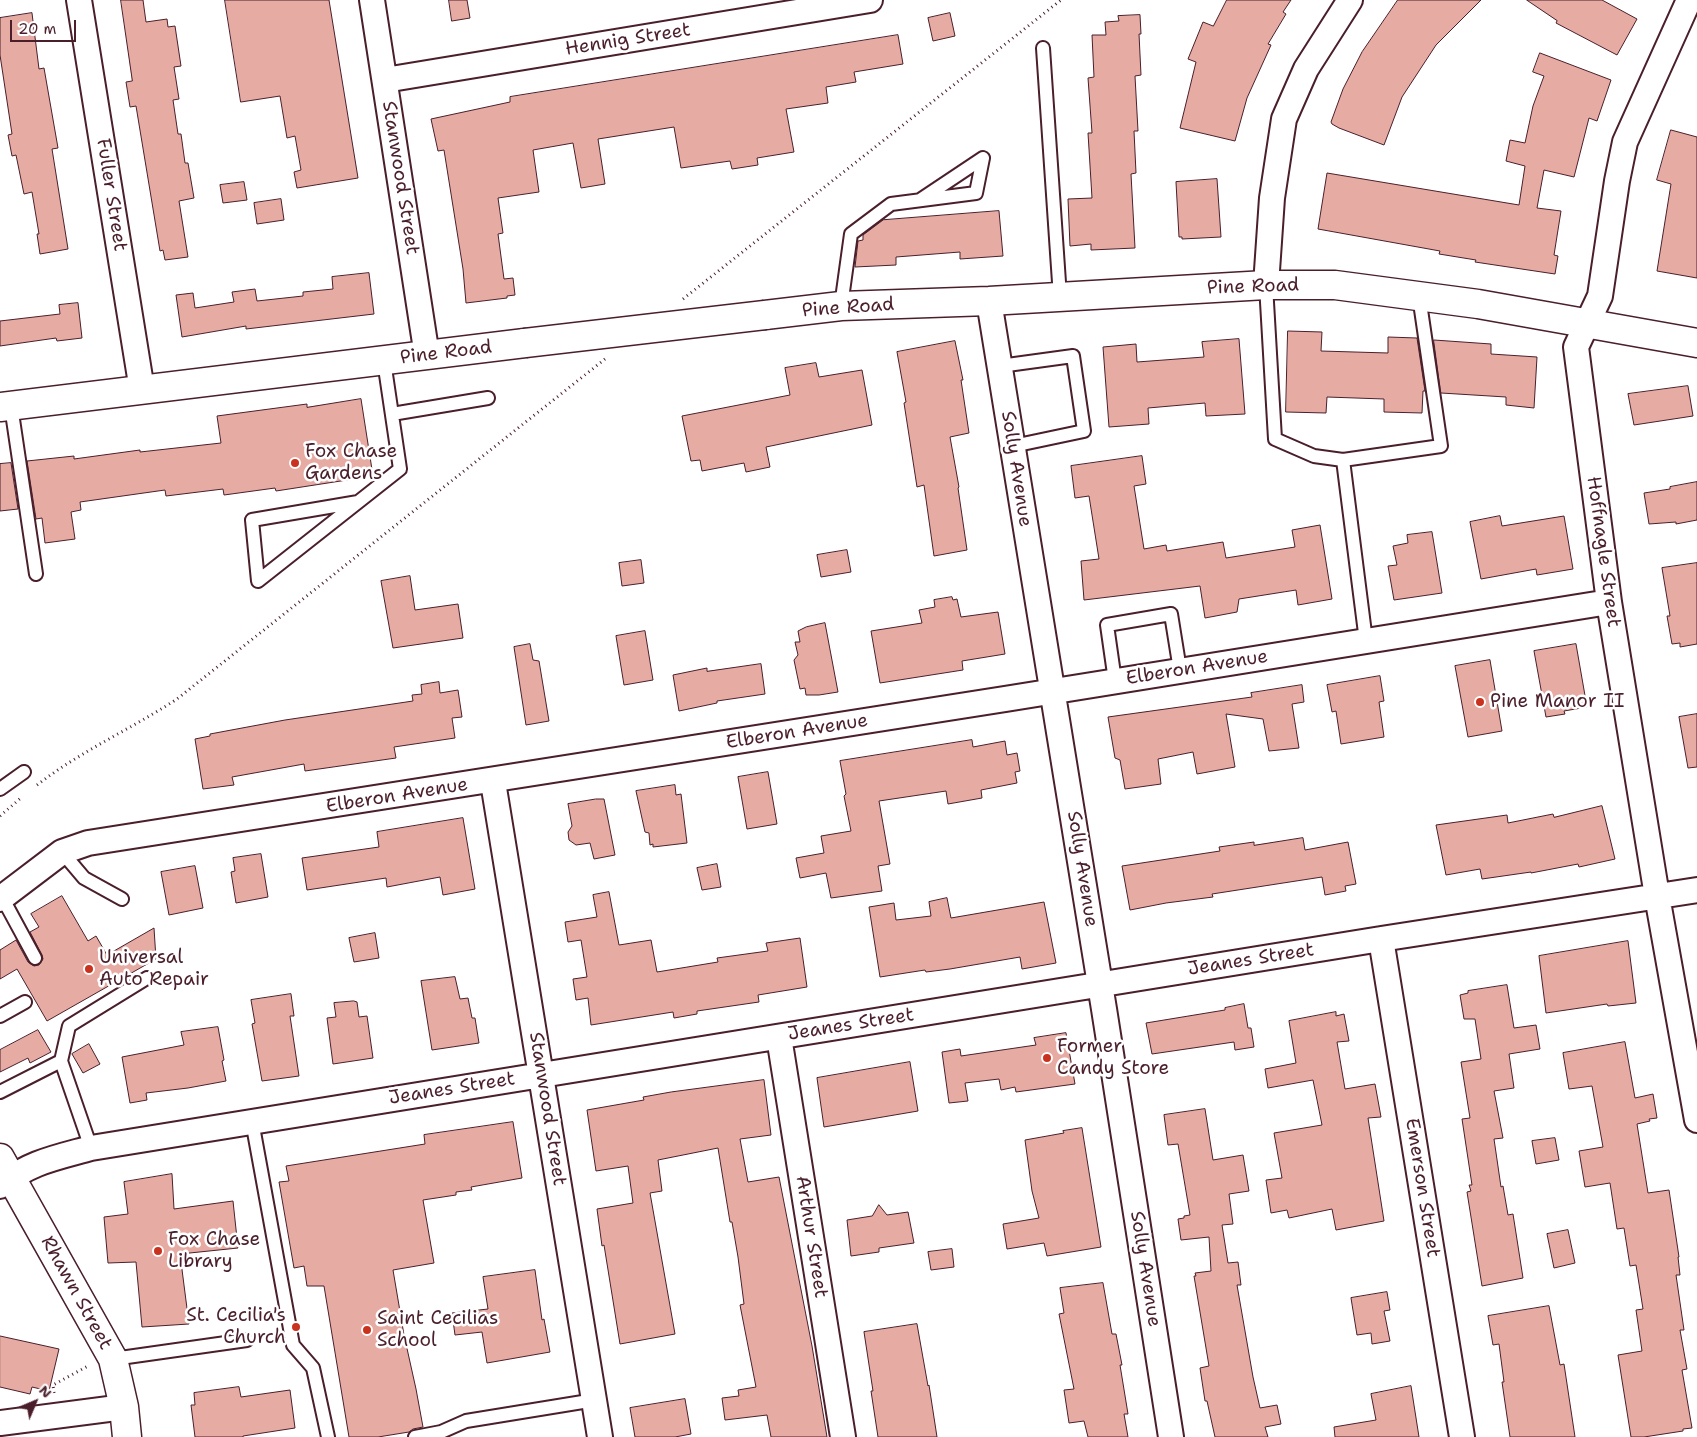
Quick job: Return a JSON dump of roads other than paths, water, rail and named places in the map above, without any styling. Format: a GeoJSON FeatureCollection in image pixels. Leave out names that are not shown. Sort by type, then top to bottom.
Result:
{"type":"FeatureCollection","features":[{"type":"Feature","properties":{"kind":"street","name":"Fuller Street"},"geometry":{"type":"LineString","coordinates":[[79,0],[142,390]]}},
{"type":"Feature","properties":{"kind":"street","name":"Stanwood Street"},"geometry":{"type":"LineString","coordinates":[[372,0],[427,356]]}},
{"type":"Feature","properties":{"kind":"street","name":"Hennig Street"},"geometry":{"type":"LineString","coordinates":[[385,80],[870,0]]}},
{"type":"Feature","properties":{"kind":"street"},"geometry":{"type":"LineString","coordinates":[[1266,285],[1272,198],[1284,119],[1306,69],[1350,0]]}},
{"type":"Feature","properties":{"kind":"street","name":"Hoffnagle Street"},"geometry":{"type":"LineString","coordinates":[[1690,0],[1625,142],[1617,181],[1600,296],[1576,347],[1609,602],[1657,896],[1697,1120]]}},
{"type":"Feature","properties":{"kind":"street","name":"Pine Road"},"geometry":{"type":"LineString","coordinates":[[5,406],[841,306],[989,301],[1266,285],[1334,285],[1419,296],[1587,322],[1697,343]]}},
{"type":"Feature","properties":{"kind":"street","name":"Solly Avenue"},"geometry":{"type":"LineString","coordinates":[[989,301],[1171,1437]]}},
{"type":"Feature","properties":{"kind":"street","name":"Elberon Avenue"},"geometry":{"type":"LineString","coordinates":[[1,898],[62,852],[88,844],[493,782],[1052,690],[1609,602]]}},
{"type":"Feature","properties":{"kind":"street","name":"Stanwood Street"},"geometry":{"type":"LineString","coordinates":[[493,782],[600,1437]]}},
{"type":"Feature","properties":{"kind":"street","name":"Jeanes Street"},"geometry":{"type":"LineString","coordinates":[[4,1174],[35,1163],[91,1148],[1381,939],[1697,890]]}},
{"type":"Feature","properties":{"kind":"street","name":"Emerson Street"},"geometry":{"type":"LineString","coordinates":[[1381,939],[1462,1437]]}},
{"type":"Feature","properties":{"kind":"street","name":"Arthur Street"},"geometry":{"type":"LineString","coordinates":[[779,1037],[842,1437]]}},
{"type":"Feature","properties":{"kind":"street","name":"Rhawn Street"},"geometry":{"type":"LineString","coordinates":[[4,1174],[113,1359],[124,1407],[127,1437]]}},
{"type":"Feature","properties":{"kind":"street"},"geometry":{"type":"LineString","coordinates":[[0,1423],[124,1407]]}},
{"type":"Feature","properties":{"kind":"lane"},"geometry":{"type":"LineString","coordinates":[[1042,48],[1060,297]]}},
{"type":"Feature","properties":{"kind":"lane"},"geometry":{"type":"LineString","coordinates":[[841,306],[851,234],[891,204],[976,193],[983,158],[920,200]]}},
{"type":"Feature","properties":{"kind":"lane"},"geometry":{"type":"LineString","coordinates":[[1266,285],[1275,439],[1314,456],[1343,460],[1441,446],[1419,296]]}},
{"type":"Feature","properties":{"kind":"lane"},"geometry":{"type":"LineString","coordinates":[[1000,366],[1074,356],[1084,431],[1012,446]]}},
{"type":"Feature","properties":{"kind":"lane"},"geometry":{"type":"LineString","coordinates":[[358,502],[252,520],[258,582],[400,469],[384,361]]}},
{"type":"Feature","properties":{"kind":"lane"},"geometry":{"type":"LineString","coordinates":[[392,414],[488,398]]}},
{"type":"Feature","properties":{"kind":"lane"},"geometry":{"type":"LineString","coordinates":[[5,406],[36,574]]}},
{"type":"Feature","properties":{"kind":"lane"},"geometry":{"type":"LineString","coordinates":[[1343,460],[1366,641]]}},
{"type":"Feature","properties":{"kind":"lane"},"geometry":{"type":"LineString","coordinates":[[1115,680],[1107,625],[1171,614],[1180,670]]}},
{"type":"Feature","properties":{"kind":"lane"},"geometry":{"type":"LineString","coordinates":[[0,789],[24,772]]}},
{"type":"Feature","properties":{"kind":"lane"},"geometry":{"type":"LineString","coordinates":[[62,852],[84,878],[122,899]]}},
{"type":"Feature","properties":{"kind":"lane"},"geometry":{"type":"LineString","coordinates":[[1,898],[35,958]]}},
{"type":"Feature","properties":{"kind":"lane"},"geometry":{"type":"LineString","coordinates":[[91,1148],[61,1061],[69,1026],[147,978]]}},
{"type":"Feature","properties":{"kind":"lane"},"geometry":{"type":"LineString","coordinates":[[0,1016],[25,1002]]}},
{"type":"Feature","properties":{"kind":"lane"},"geometry":{"type":"LineString","coordinates":[[0,1092],[61,1061]]}},
{"type":"Feature","properties":{"kind":"lane"},"geometry":{"type":"LineString","coordinates":[[252,1121],[293,1345],[313,1368],[328,1437]]}},
{"type":"Feature","properties":{"kind":"lane"},"geometry":{"type":"LineString","coordinates":[[113,1359],[248,1340]]}},
{"type":"Feature","properties":{"kind":"lane"},"geometry":{"type":"LineString","coordinates":[[415,1437],[441,1432],[466,1421],[595,1400]]}},
{"type":"Feature","properties":{"kind":"place","name":"Fox Chase Gardens"},"geometry":{"type":"Point","coordinates":[295,463]}},
{"type":"Feature","properties":{"kind":"place","name":"Pine Manor II"},"geometry":{"type":"Point","coordinates":[1480,702]}},
{"type":"Feature","properties":{"kind":"place","name":"Universal Auto Repair"},"geometry":{"type":"Point","coordinates":[89,969]}},
{"type":"Feature","properties":{"kind":"place","name":"Former Candy Store"},"geometry":{"type":"Point","coordinates":[1047,1058]}},
{"type":"Feature","properties":{"kind":"place","name":"Fox Chase Library"},"geometry":{"type":"Point","coordinates":[158,1251]}},
{"type":"Feature","properties":{"kind":"place","name":"St. Cecilia's Church"},"geometry":{"type":"Point","coordinates":[296,1327]}},
{"type":"Feature","properties":{"kind":"place","name":"Saint Cecilias School"},"geometry":{"type":"Point","coordinates":[367,1330]}}]}
